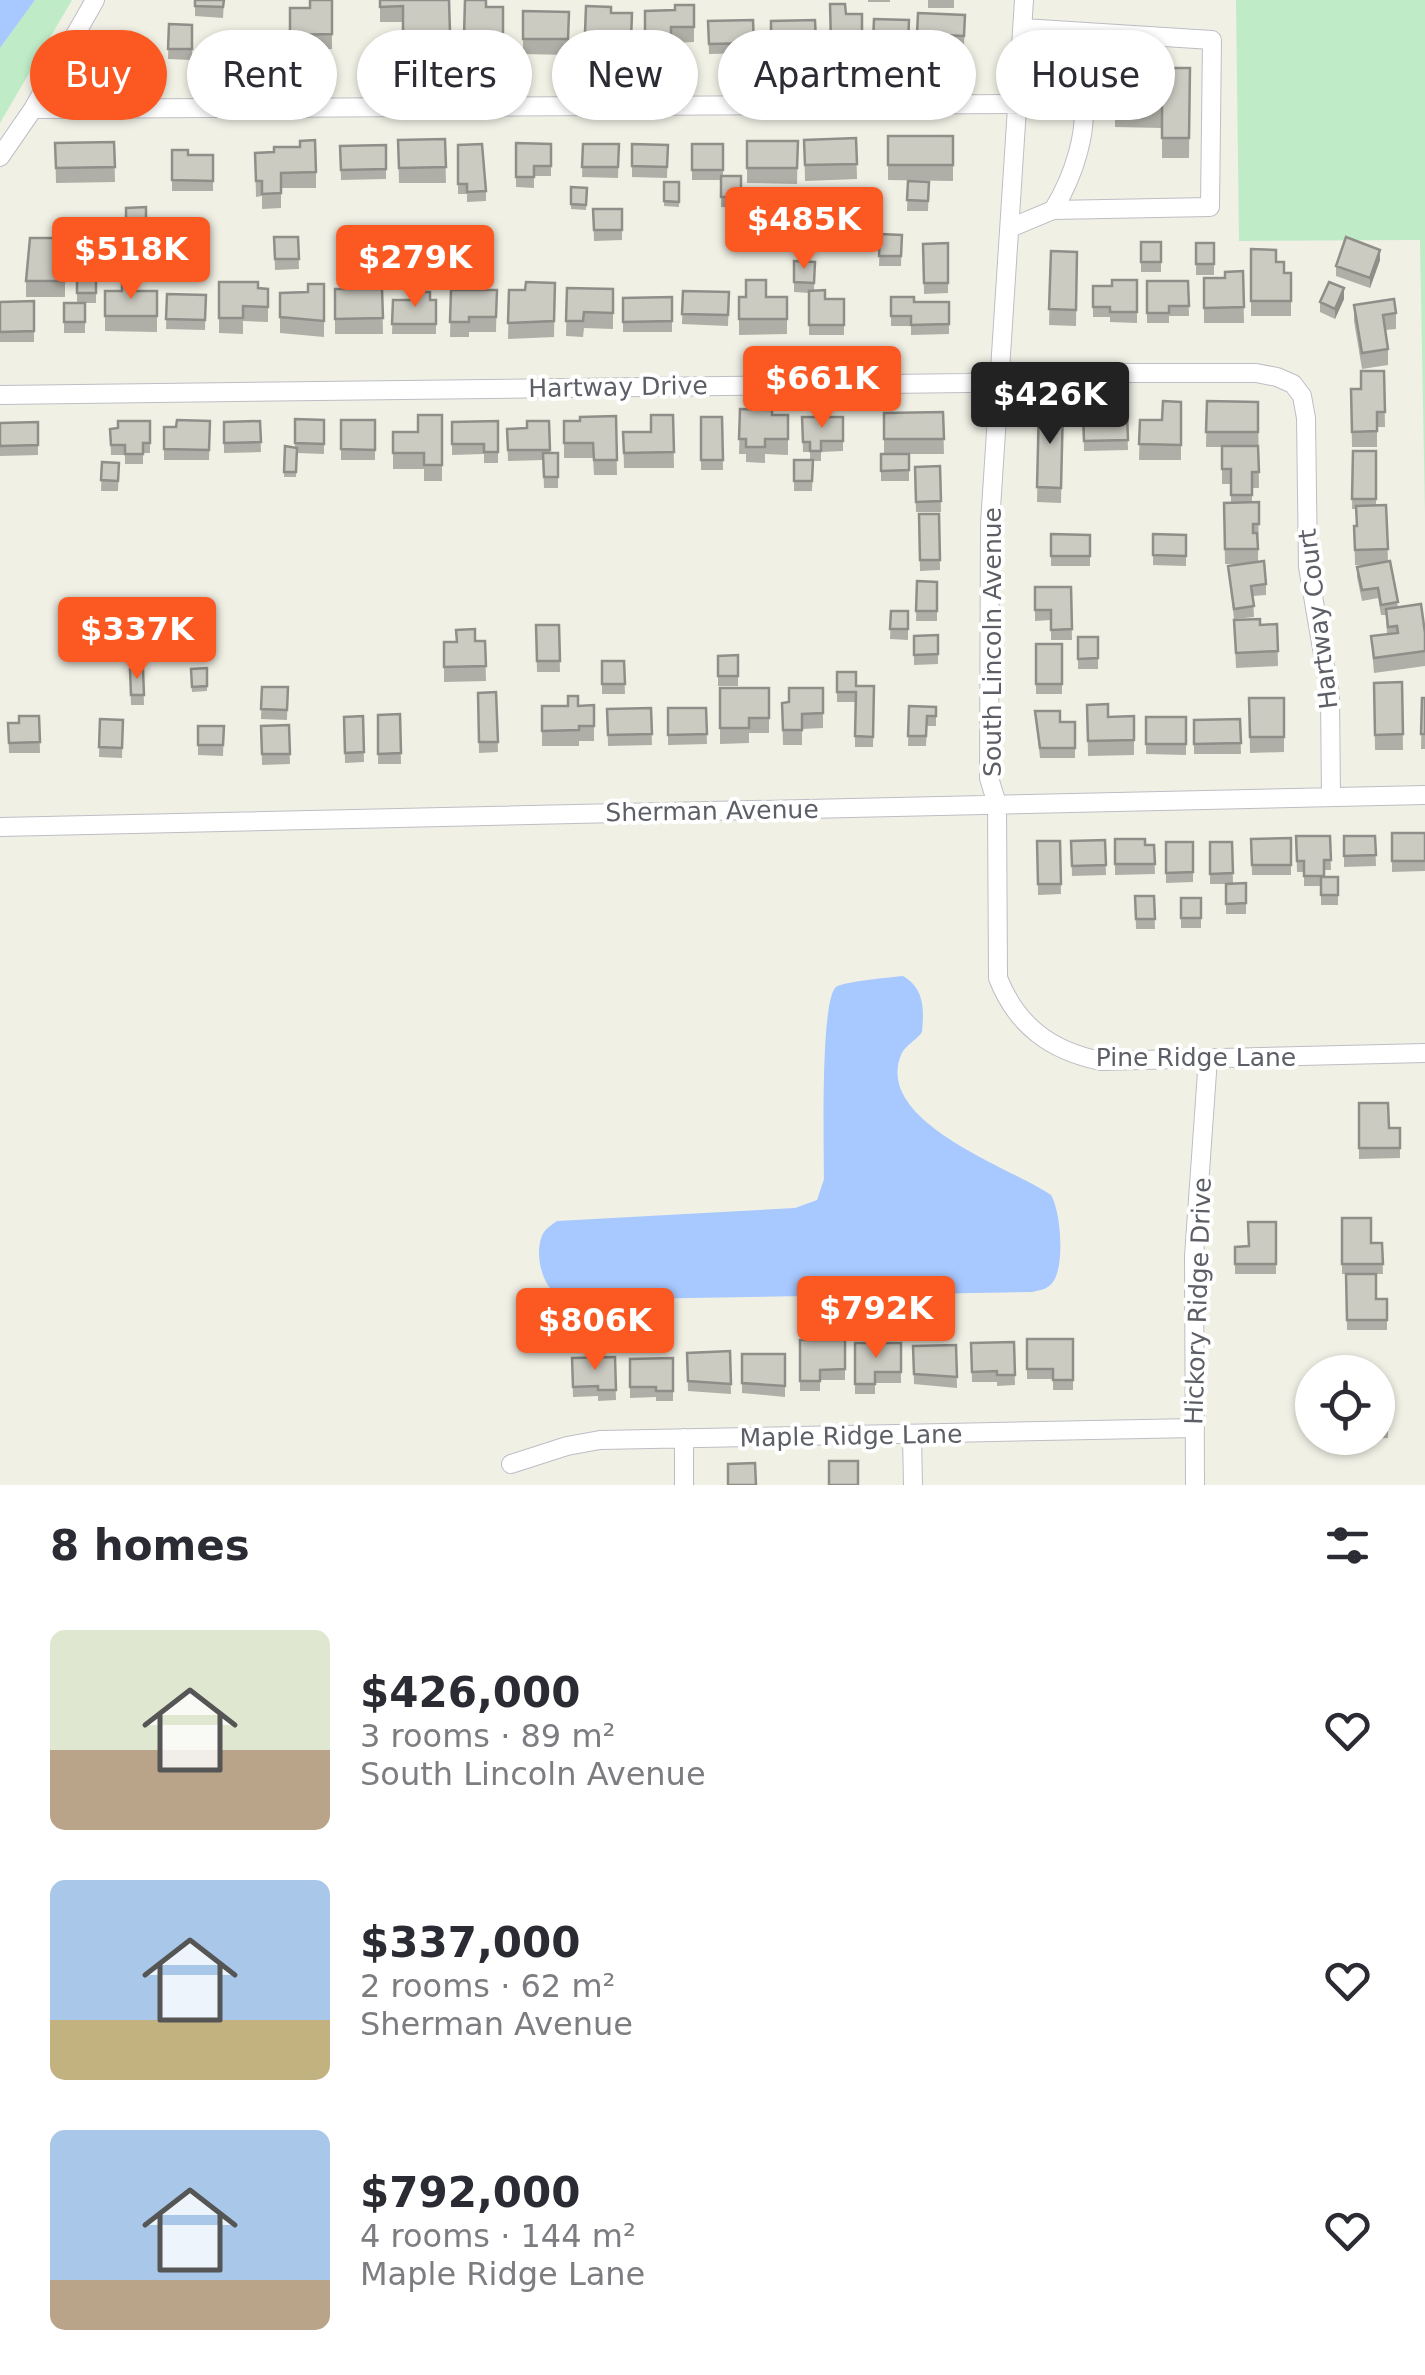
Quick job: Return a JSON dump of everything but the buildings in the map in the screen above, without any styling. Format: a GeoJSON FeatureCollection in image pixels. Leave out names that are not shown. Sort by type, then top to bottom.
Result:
{"type":"FeatureCollection","features":[{"type":"Feature","properties":{"kind":"street"},"geometry":{"type":"LineString","coordinates":[[77,30],[94,0]]}},
{"type":"Feature","properties":{"kind":"street","name":"South Lincoln Avenue"},"geometry":{"type":"LineString","coordinates":[[1023,28],[1024,0]]}},
{"type":"Feature","properties":{"kind":"street"},"geometry":{"type":"LineString","coordinates":[[1023,28],[1040,30]]}},
{"type":"Feature","properties":{"kind":"street"},"geometry":{"type":"LineString","coordinates":[[1010,228],[1054,210],[1210,207],[1212,40],[1175,38]]}},
{"type":"Feature","properties":{"kind":"street"},"geometry":{"type":"LineString","coordinates":[[167,108],[996,104]]}},
{"type":"Feature","properties":{"kind":"street"},"geometry":{"type":"LineString","coordinates":[[0,157],[30,113]]}},
{"type":"Feature","properties":{"kind":"street","name":"South Lincoln Avenue"},"geometry":{"type":"LineString","coordinates":[[996,804],[989,778],[990,582],[999,378],[1018,120]]}},
{"type":"Feature","properties":{"kind":"street"},"geometry":{"type":"LineString","coordinates":[[1054,210],[1066,189],[1082,120]]}},
{"type":"Feature","properties":{"kind":"street","name":"Hartway Drive"},"geometry":{"type":"LineString","coordinates":[[0,395],[969,382],[1028,373],[1256,374],[1292,384]]}},
{"type":"Feature","properties":{"kind":"street","name":"Hartway Court"},"geometry":{"type":"LineString","coordinates":[[1292,384],[1302,396],[1306,418],[1306,536],[1330,695],[1330,797]]}},
{"type":"Feature","properties":{"kind":"street","name":"Sherman Avenue"},"geometry":{"type":"LineString","coordinates":[[0,828],[1425,795]]}},
{"type":"Feature","properties":{"kind":"street","name":"Pine Ridge Lane"},"geometry":{"type":"LineString","coordinates":[[996,804],[998,978],[1007,1001],[1047,1043],[1090,1059],[1425,1053]]}},
{"type":"Feature","properties":{"kind":"street","name":"Hickory Ridge Drive"},"geometry":{"type":"LineString","coordinates":[[1195,1485],[1194,1256],[1208,1058]]}},
{"type":"Feature","properties":{"kind":"street","name":"Maple Ridge Lane"},"geometry":{"type":"LineString","coordinates":[[511,1464],[584,1442],[1195,1428]]}},
{"type":"Feature","properties":{"kind":"street"},"geometry":{"type":"LineString","coordinates":[[912,1436],[913,1485]]}},
{"type":"Feature","properties":{"kind":"street"},"geometry":{"type":"LineString","coordinates":[[684,1438],[684,1485]]}},
{"type":"Feature","properties":{"kind":"green space"},"geometry":{"type":"Polygon","coordinates":[[[35,0],[72,0],[54,30],[30,30],[30,72],[0,123],[0,48],[35,0]]]}},
{"type":"Feature","properties":{"kind":"green space"},"geometry":{"type":"Polygon","coordinates":[[[1236,0],[1425,0],[1425,514],[1420,240],[1239,241],[1236,0]]]}},
{"type":"Feature","properties":{"kind":"water"},"geometry":{"type":"Polygon","coordinates":[[[0,0],[35,0],[0,48],[0,0]]]}},
{"type":"Feature","properties":{"kind":"water"},"geometry":{"type":"Polygon","coordinates":[[[903,976],[916,987],[923,1016],[922,1032],[901,1055],[898,1079],[907,1101],[951,1140],[1051,1195],[1057,1213],[1060,1251],[1057,1274],[1051,1284],[1032,1292],[571,1300],[553,1291],[542,1272],[539,1250],[544,1232],[557,1221],[795,1208],[817,1200],[824,1179],[825,1046],[831,998],[840,985],[903,976]]]}}]}
